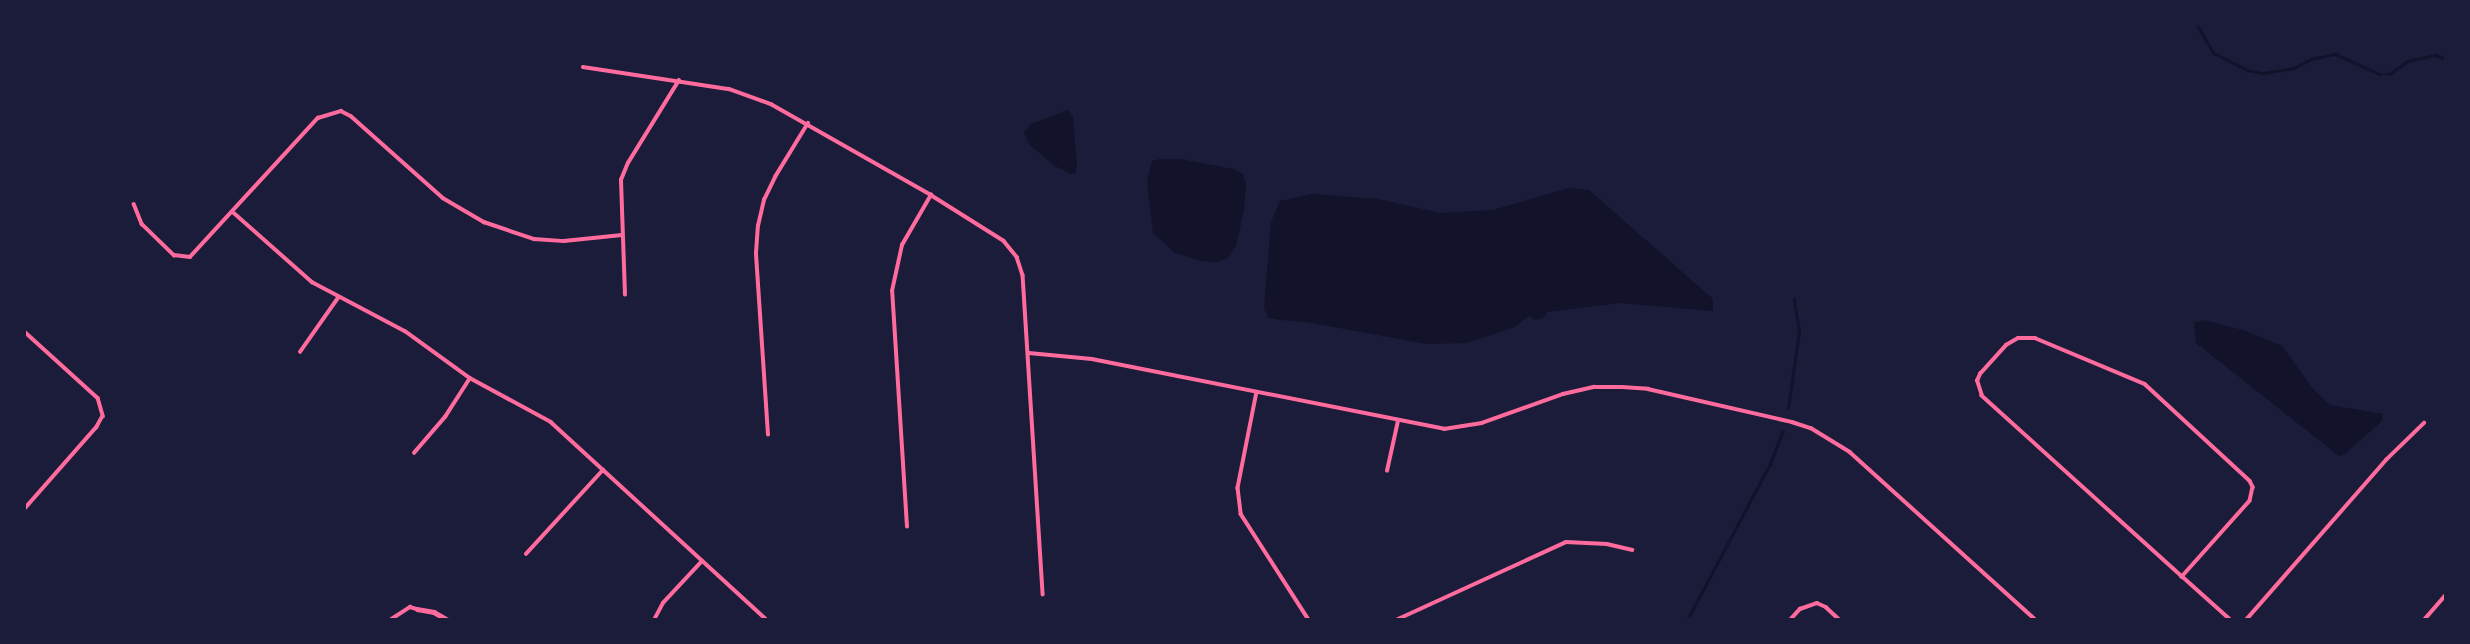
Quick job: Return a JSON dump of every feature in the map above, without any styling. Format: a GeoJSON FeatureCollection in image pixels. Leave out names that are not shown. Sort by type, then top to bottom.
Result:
{"type":"FeatureCollection","features":[{"type":"Feature","properties":{"kind":"street"},"geometry":{"type":"LineString","coordinates":[[583,67],[729,89],[771,104],[989,230],[1017,257],[1023,275],[1043,594]]}},
{"type":"Feature","properties":{"kind":"street"},"geometry":{"type":"LineString","coordinates":[[625,295],[621,180],[628,163],[679,80]]}},
{"type":"Feature","properties":{"kind":"street"},"geometry":{"type":"LineString","coordinates":[[134,204],[142,225],[181,257],[197,252],[318,118],[341,111],[351,116],[443,198],[484,222],[534,239],[564,241],[622,236]]}},
{"type":"Feature","properties":{"kind":"street"},"geometry":{"type":"LineString","coordinates":[[768,435],[756,253],[758,226],[764,200],[775,177],[808,123]]}},
{"type":"Feature","properties":{"kind":"street"},"geometry":{"type":"LineString","coordinates":[[906,527],[892,291],[902,245],[931,195]]}},
{"type":"Feature","properties":{"kind":"street"},"geometry":{"type":"LineString","coordinates":[[233,212],[296,270],[338,298],[405,331],[470,379],[551,422],[767,620]]}},
{"type":"Feature","properties":{"kind":"street"},"geometry":{"type":"LineString","coordinates":[[300,352],[338,298]]}},
{"type":"Feature","properties":{"kind":"street"},"geometry":{"type":"LineString","coordinates":[[24,331],[98,398],[103,407],[103,416],[97,427],[24,510]]}},
{"type":"Feature","properties":{"kind":"street"},"geometry":{"type":"LineString","coordinates":[[2182,577],[2250,501],[2253,487],[2244,472],[2145,384],[2129,375],[2035,338],[2018,338],[2006,345],[1980,374],[1978,382],[1982,396],[2182,577],[2231,620]]}},
{"type":"Feature","properties":{"kind":"street"},"geometry":{"type":"LineString","coordinates":[[1029,353],[1092,359],[1444,429],[1462,428],[1563,394],[1594,387],[1648,389],[1811,428],[1850,452],[2036,620]]}},
{"type":"Feature","properties":{"kind":"street"},"geometry":{"type":"LineString","coordinates":[[414,453],[445,418],[470,379]]}},
{"type":"Feature","properties":{"kind":"street"},"geometry":{"type":"LineString","coordinates":[[1257,392],[1237,500],[1247,528],[1309,620]]}},
{"type":"Feature","properties":{"kind":"street"},"geometry":{"type":"LineString","coordinates":[[1387,471],[1398,421]]}},
{"type":"Feature","properties":{"kind":"street"},"geometry":{"type":"LineString","coordinates":[[2246,620],[2386,460],[2424,424]]}},
{"type":"Feature","properties":{"kind":"street"},"geometry":{"type":"LineString","coordinates":[[526,554],[603,470]]}},
{"type":"Feature","properties":{"kind":"street"},"geometry":{"type":"LineString","coordinates":[[1396,620],[1566,542],[1607,544],[1632,550]]}},
{"type":"Feature","properties":{"kind":"street"},"geometry":{"type":"LineString","coordinates":[[654,620],[663,603],[702,561]]}},
{"type":"Feature","properties":{"kind":"street"},"geometry":{"type":"LineString","coordinates":[[2424,620],[2445,595]]}},
{"type":"Feature","properties":{"kind":"street"},"geometry":{"type":"LineString","coordinates":[[1790,620],[1800,609],[1816,603],[1826,607],[1840,620]]}},
{"type":"Feature","properties":{"kind":"street"},"geometry":{"type":"LineString","coordinates":[[390,620],[410,607],[434,612],[448,620]]}},
{"type":"Feature","properties":{"kind":"shaded area"},"geometry":{"type":"Polygon","coordinates":[[[1068,110],[1073,116],[1077,165],[1076,173],[1071,174],[1055,166],[1030,145],[1024,133],[1031,124],[1068,110]]]}},
{"type":"Feature","properties":{"kind":"shaded area"},"geometry":{"type":"Polygon","coordinates":[[[1180,159],[1233,169],[1243,174],[1246,184],[1244,210],[1236,246],[1229,257],[1219,262],[1202,261],[1175,253],[1153,233],[1147,181],[1152,161],[1180,159]]]}},
{"type":"Feature","properties":{"kind":"shaded area"},"geometry":{"type":"Polygon","coordinates":[[[1569,188],[1589,190],[1713,299],[1713,311],[1621,303],[1547,312],[1544,318],[1535,320],[1529,316],[1515,327],[1467,343],[1426,344],[1307,322],[1268,318],[1264,308],[1271,222],[1280,201],[1311,194],[1378,199],[1441,213],[1493,210],[1569,188]]]}},
{"type":"Feature","properties":{"kind":"shaded area"},"geometry":{"type":"Polygon","coordinates":[[[2203,320],[2243,330],[2282,346],[2313,389],[2330,405],[2383,414],[2382,421],[2345,454],[2339,456],[2196,343],[2194,323],[2203,320]]]}},
{"type":"Feature","properties":{"kind":"waterway"},"geometry":{"type":"LineString","coordinates":[[2197,24],[2214,53],[2247,70],[2263,73],[2294,68],[2311,59],[2335,54],[2380,74],[2390,74],[2407,61],[2435,55],[2446,59]]}},
{"type":"Feature","properties":{"kind":"waterway"},"geometry":{"type":"LineString","coordinates":[[1788,409],[1799,332],[1794,299]]}},
{"type":"Feature","properties":{"kind":"waterway"},"geometry":{"type":"LineString","coordinates":[[1687,620],[1770,464],[1782,432]]}}]}
